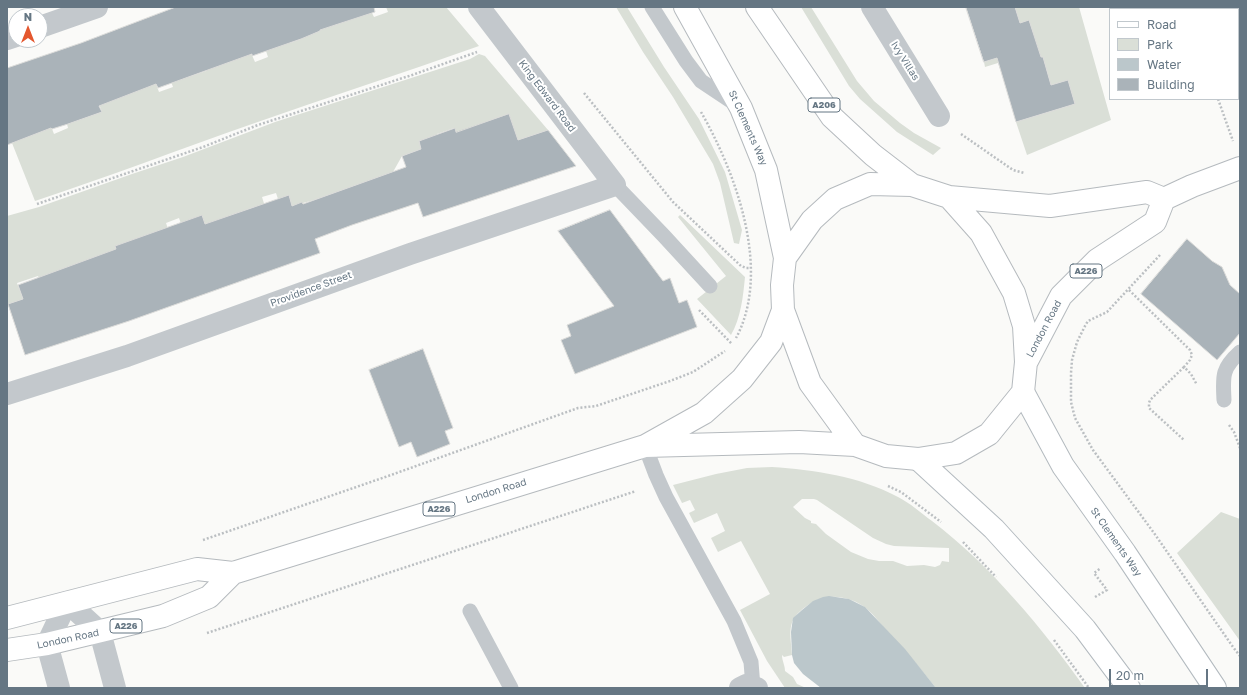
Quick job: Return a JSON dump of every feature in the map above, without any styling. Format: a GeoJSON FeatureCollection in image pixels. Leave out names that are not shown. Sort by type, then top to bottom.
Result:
{"type":"FeatureCollection","features":[{"type":"Feature","properties":{"kind":"main road","name":"St Clements Way"},"geometry":{"type":"LineString","coordinates":[[685,7],[741,108],[766,170],[785,258]]}},
{"type":"Feature","properties":{"kind":"main road","name":"A206"},"geometry":{"type":"LineString","coordinates":[[757,7],[832,117],[873,155],[912,185]]}},
{"type":"Feature","properties":{"kind":"main road"},"geometry":{"type":"LineString","coordinates":[[854,445],[810,383],[783,310],[782,285],[785,258],[812,220],[835,198],[870,184],[912,185],[949,197],[1050,206],[1147,192],[1164,199],[1192,186],[1240,168]]}},
{"type":"Feature","properties":{"kind":"main road"},"geometry":{"type":"LineString","coordinates":[[949,197],[981,233],[1014,293],[1024,326],[1026,362],[1023,392]]}},
{"type":"Feature","properties":{"kind":"main road","name":"London Road"},"geometry":{"type":"LineString","coordinates":[[1026,362],[1061,296],[1097,260],[1155,222],[1164,199]]}},
{"type":"Feature","properties":{"kind":"main road","name":"London Road"},"geometry":{"type":"LineString","coordinates":[[7,618],[197,569],[233,573],[645,446],[704,413],[742,380],[770,342],[783,310]]}},
{"type":"Feature","properties":{"kind":"main road","name":"St Clements Way"},"geometry":{"type":"LineString","coordinates":[[1023,392],[1063,466],[1125,553],[1215,688]]}},
{"type":"Feature","properties":{"kind":"main road","name":"London Road"},"geometry":{"type":"LineString","coordinates":[[645,446],[799,442],[854,445],[886,456],[918,459],[956,453],[989,434],[1023,392]]}},
{"type":"Feature","properties":{"kind":"main road"},"geometry":{"type":"LineString","coordinates":[[918,459],[994,529],[1085,629],[1129,688]]}},
{"type":"Feature","properties":{"kind":"main road","name":"London Road"},"geometry":{"type":"LineString","coordinates":[[7,650],[47,644],[163,616],[209,598],[233,573]]}},
{"type":"Feature","properties":{"kind":"street"},"geometry":{"type":"LineString","coordinates":[[48,24],[97,7]]}},
{"type":"Feature","properties":{"kind":"street","name":"King Edward Road"},"geometry":{"type":"LineString","coordinates":[[479,7],[615,185]]}},
{"type":"Feature","properties":{"kind":"street","name":"Ivy Villas"},"geometry":{"type":"LineString","coordinates":[[872,7],[939,116]]}},
{"type":"Feature","properties":{"kind":"street","name":"Providence Street"},"geometry":{"type":"LineString","coordinates":[[7,394],[127,356],[410,254],[615,185]]}},
{"type":"Feature","properties":{"kind":"street"},"geometry":{"type":"LineString","coordinates":[[59,688],[47,644],[67,602],[100,632],[115,688]]}},
{"type":"Feature","properties":{"kind":"lane"},"geometry":{"type":"LineString","coordinates":[[652,7],[686,61],[701,81],[741,108]]}},
{"type":"Feature","properties":{"kind":"lane"},"geometry":{"type":"LineString","coordinates":[[615,185],[710,286]]}},
{"type":"Feature","properties":{"kind":"lane"},"geometry":{"type":"LineString","coordinates":[[1224,400],[1224,371],[1230,361],[1240,352]]}},
{"type":"Feature","properties":{"kind":"lane"},"geometry":{"type":"LineString","coordinates":[[645,446],[660,484],[734,621],[751,662],[750,688]]}},
{"type":"Feature","properties":{"kind":"lane"},"geometry":{"type":"LineString","coordinates":[[470,611],[510,688]]}},
{"type":"Feature","properties":{"kind":"path"},"geometry":{"type":"LineString","coordinates":[[37,204],[258,126],[412,75],[479,50]]}},
{"type":"Feature","properties":{"kind":"path"},"geometry":{"type":"LineString","coordinates":[[582,91],[673,202],[741,266],[750,268]]}},
{"type":"Feature","properties":{"kind":"path"},"geometry":{"type":"LineString","coordinates":[[1218,100],[1234,145]]}},
{"type":"Feature","properties":{"kind":"path"},"geometry":{"type":"LineString","coordinates":[[695,304],[731,345],[739,331],[747,311],[750,268],[748,242],[741,205],[724,158],[698,108]]}},
{"type":"Feature","properties":{"kind":"path"},"geometry":{"type":"LineString","coordinates":[[967,138],[1013,170],[1031,174]]}},
{"type":"Feature","properties":{"kind":"path"},"geometry":{"type":"LineString","coordinates":[[1164,250],[1129,290],[1107,312],[1088,321],[1080,334],[1072,360],[1071,402],[1076,418],[1093,450],[1154,533],[1240,656]]}},
{"type":"Feature","properties":{"kind":"path"},"geometry":{"type":"LineString","coordinates":[[1129,290],[1191,352],[1191,357],[1184,367],[1150,400],[1149,403],[1150,408],[1184,440]]}},
{"type":"Feature","properties":{"kind":"path"},"geometry":{"type":"LineString","coordinates":[[203,540],[570,410],[596,406],[670,381],[693,372],[727,350]]}},
{"type":"Feature","properties":{"kind":"path"},"geometry":{"type":"LineString","coordinates":[[1184,367],[1191,374],[1198,386]]}},
{"type":"Feature","properties":{"kind":"path"},"geometry":{"type":"LineString","coordinates":[[1228,424],[1234,432],[1240,448]]}},
{"type":"Feature","properties":{"kind":"path"},"geometry":{"type":"LineString","coordinates":[[207,633],[660,484]]}},
{"type":"Feature","properties":{"kind":"path"},"geometry":{"type":"LineString","coordinates":[[887,486],[900,492],[944,524]]}},
{"type":"Feature","properties":{"kind":"path"},"geometry":{"type":"LineString","coordinates":[[1089,688],[1047,631],[1071,613],[1107,590],[1094,573],[1154,533]]}},
{"type":"Feature","properties":{"kind":"path"},"geometry":{"type":"LineString","coordinates":[[961,540],[998,580]]}},
{"type":"Feature","properties":{"kind":"green space"},"geometry":{"type":"Polygon","coordinates":[[[386,7],[446,7],[479,46],[280,114],[35,201],[12,143],[47,116],[54,134],[68,128],[67,124],[102,112],[89,78],[146,57],[159,92],[173,87],[161,54],[171,50],[182,79],[206,71],[196,42],[251,53],[255,62],[268,57],[263,42],[283,25],[290,43],[301,39],[290,8],[303,37],[320,31],[317,22],[331,16],[335,25],[371,11],[374,17],[388,12],[386,7]]]}},
{"type":"Feature","properties":{"kind":"green space"},"geometry":{"type":"Polygon","coordinates":[[[616,7],[627,7],[664,67],[699,119],[725,172],[742,230],[739,244],[734,243],[720,183],[713,164],[616,7]]]}},
{"type":"Feature","properties":{"kind":"green space"},"geometry":{"type":"Polygon","coordinates":[[[801,7],[811,7],[857,81],[874,101],[914,133],[941,148],[933,155],[897,132],[860,99],[849,86],[801,7]]]}},
{"type":"Feature","properties":{"kind":"green space"},"geometry":{"type":"Polygon","coordinates":[[[1015,7],[1079,7],[1111,120],[1027,155],[1016,122],[1075,104],[1068,80],[1051,85],[1043,57],[1000,69],[998,63],[985,67],[984,62],[1026,49],[1033,33],[1029,20],[1020,23],[1015,7]]]}},
{"type":"Feature","properties":{"kind":"green space"},"geometry":{"type":"Polygon","coordinates":[[[479,54],[485,56],[548,130],[518,140],[460,145],[454,128],[437,134],[443,153],[432,137],[419,141],[421,149],[402,156],[393,172],[314,200],[292,206],[289,195],[278,199],[276,193],[262,197],[267,213],[254,207],[232,215],[192,256],[179,218],[166,223],[174,247],[123,267],[44,292],[38,276],[17,283],[23,299],[8,304],[7,216],[39,207],[183,157],[275,122],[470,59],[479,54]]]}},
{"type":"Feature","properties":{"kind":"green space"},"geometry":{"type":"Polygon","coordinates":[[[680,215],[745,277],[739,314],[731,335],[697,299],[726,276],[678,217],[680,215]]]}},
{"type":"Feature","properties":{"kind":"green space"},"geometry":{"type":"Polygon","coordinates":[[[747,468],[788,468],[836,475],[868,484],[907,502],[954,538],[995,578],[1052,643],[1085,688],[936,688],[906,651],[866,608],[851,600],[831,597],[811,603],[793,619],[791,625],[792,655],[784,657],[782,655],[782,659],[785,671],[793,677],[797,684],[806,688],[785,688],[767,661],[740,610],[770,594],[741,541],[718,552],[711,538],[725,531],[717,513],[694,523],[689,513],[695,510],[690,500],[682,503],[673,485],[747,468]],[[802,499],[793,507],[805,518],[811,521],[811,523],[816,524],[826,534],[851,552],[868,559],[893,561],[907,566],[924,565],[935,567],[940,565],[942,561],[949,562],[949,548],[894,546],[886,544],[873,538],[814,499],[802,499]]]}},
{"type":"Feature","properties":{"kind":"green space"},"geometry":{"type":"Polygon","coordinates":[[[1221,512],[1240,519],[1240,641],[1177,553],[1221,512]]]}},
{"type":"Feature","properties":{"kind":"water"},"geometry":{"type":"Polygon","coordinates":[[[829,596],[849,599],[865,607],[905,649],[936,688],[821,688],[803,674],[794,663],[792,655],[791,632],[793,618],[813,601],[829,596]]]}},
{"type":"Feature","properties":{"kind":"building"},"geometry":{"type":"Polygon","coordinates":[[[176,7],[374,7],[375,12],[158,88],[156,84],[99,106],[102,112],[68,124],[52,129],[51,128],[7,145],[7,68],[81,43],[176,7]]]}},
{"type":"Feature","properties":{"kind":"building"},"geometry":{"type":"Polygon","coordinates":[[[966,7],[1015,7],[1020,23],[1029,20],[1041,57],[1043,57],[1051,85],[1068,80],[1075,104],[1016,122],[997,58],[984,62],[966,7]]]}},
{"type":"Feature","properties":{"kind":"building"},"geometry":{"type":"Polygon","coordinates":[[[509,114],[518,140],[548,130],[576,166],[423,217],[418,203],[352,225],[315,239],[320,253],[129,321],[25,355],[8,304],[23,299],[18,285],[116,249],[115,246],[202,215],[205,224],[289,195],[292,206],[302,202],[303,204],[406,167],[402,156],[421,149],[419,141],[455,128],[456,132],[509,114]]]}},
{"type":"Feature","properties":{"kind":"building"},"geometry":{"type":"Polygon","coordinates":[[[610,210],[663,281],[670,278],[679,303],[687,300],[697,327],[575,374],[561,340],[571,336],[567,325],[614,306],[558,231],[610,210]]]}},
{"type":"Feature","properties":{"kind":"building"},"geometry":{"type":"Polygon","coordinates":[[[1187,239],[1212,261],[1222,267],[1230,285],[1240,294],[1240,333],[1217,360],[1141,294],[1187,239]]]}},
{"type":"Feature","properties":{"kind":"building"},"geometry":{"type":"Polygon","coordinates":[[[423,349],[453,428],[445,431],[450,444],[417,457],[411,442],[399,447],[369,370],[423,349]]]}}]}
